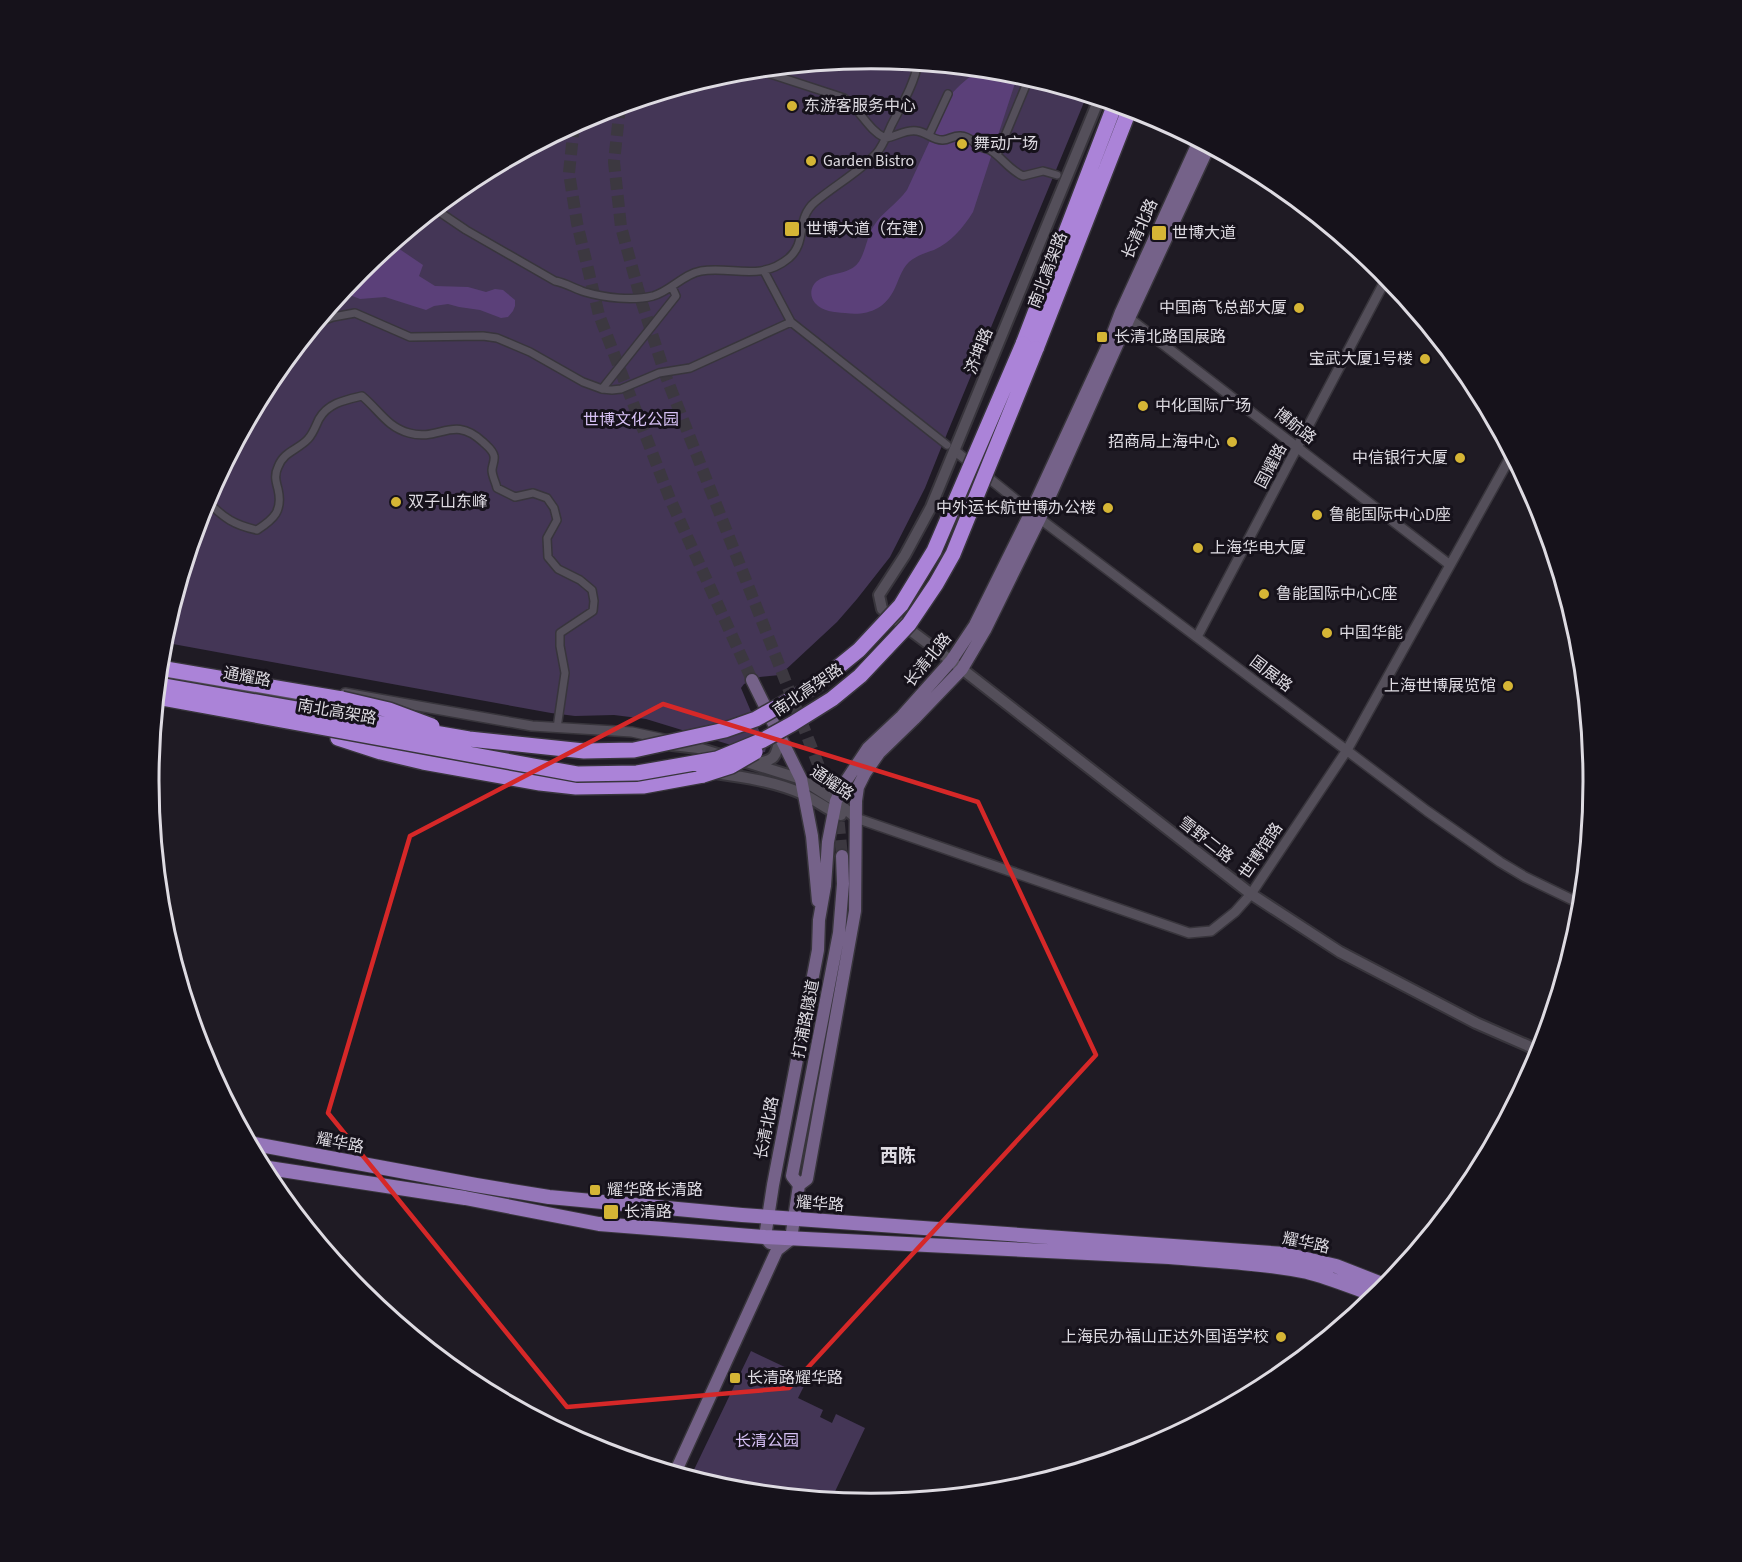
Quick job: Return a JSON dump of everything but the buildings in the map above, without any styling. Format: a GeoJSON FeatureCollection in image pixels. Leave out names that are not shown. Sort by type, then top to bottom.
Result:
{"type":"FeatureCollection","features":[{"type":"Feature","properties":{"kind":"highway","name":"南北高架路"},"geometry":{"type":"LineString","coordinates":[[165,686],[469,739],[585,751],[634,750],[695,737],[756,719],[784,705],[816,685],[859,650],[901,605],[934,551],[1023,344],[1112,112]]}},
{"type":"Feature","properties":{"kind":"highway","name":"南北高架路"},"geometry":{"type":"LineString","coordinates":[[164,698],[577,774],[637,773],[717,759],[763,740],[792,724],[832,699],[860,676],[909,624],[953,554],[1127,117]]}},
{"type":"Feature","properties":{"kind":"highway"},"geometry":{"type":"LineString","coordinates":[[168,669],[342,699],[389,710],[469,739]]}},
{"type":"Feature","properties":{"kind":"highway"},"geometry":{"type":"LineString","coordinates":[[338,738],[423,762],[540,783],[611,788],[643,786],[703,775],[731,766],[762,747],[792,724]]}},
{"type":"Feature","properties":{"kind":"main road","name":"长清北路"},"geometry":{"type":"LineString","coordinates":[[1125,315],[1196,147]]}},
{"type":"Feature","properties":{"kind":"main road","name":"长清北路"},"geometry":{"type":"LineString","coordinates":[[793,1219],[799,1185],[807,1179],[855,910],[858,787],[879,753],[914,719],[985,630],[1110,341],[1206,153]]}},
{"type":"Feature","properties":{"kind":"main road","name":"长清北路"},"geometry":{"type":"LineString","coordinates":[[768,1217],[816,962],[828,842],[834,806],[844,784],[868,748],[956,665]]}},
{"type":"Feature","properties":{"kind":"main road"},"geometry":{"type":"LineString","coordinates":[[753,680],[801,779],[812,836],[819,920]]}},
{"type":"Feature","properties":{"kind":"main road","name":"打浦路隧道"},"geometry":{"type":"LineString","coordinates":[[799,1185],[792,1176],[839,933],[843,884],[842,856]]}},
{"type":"Feature","properties":{"kind":"main road","name":"耀华路"},"geometry":{"type":"LineString","coordinates":[[259,1145],[549,1197],[793,1219],[1285,1254],[1336,1266],[1377,1281]]}},
{"type":"Feature","properties":{"kind":"main road","name":"耀华路"},"geometry":{"type":"LineString","coordinates":[[274,1169],[465,1198],[599,1224],[765,1238],[1169,1257],[1282,1268],[1334,1280],[1366,1292]]}},
{"type":"Feature","properties":{"kind":"main road"},"geometry":{"type":"LineString","coordinates":[[768,1217],[765,1238],[777,1250]]}},
{"type":"Feature","properties":{"kind":"main road"},"geometry":{"type":"LineString","coordinates":[[678,1466],[777,1250],[791,1239],[793,1219]]}},
{"type":"Feature","properties":{"kind":"street"},"geometry":{"type":"LineString","coordinates":[[442,213],[466,230],[546,275],[585,292],[609,296],[653,296],[700,271],[764,271],[789,257],[799,243],[803,218],[813,204],[875,155],[906,96],[915,71]]}},
{"type":"Feature","properties":{"kind":"street"},"geometry":{"type":"LineString","coordinates":[[775,76],[844,98],[855,107],[876,132],[885,138],[908,131],[917,131],[945,141],[960,135],[992,151],[1010,169],[1023,176],[1043,171],[1057,175]]}},
{"type":"Feature","properties":{"kind":"street"},"geometry":{"type":"LineString","coordinates":[[996,155],[1025,86]]}},
{"type":"Feature","properties":{"kind":"street"},"geometry":{"type":"LineString","coordinates":[[929,135],[948,94]]}},
{"type":"Feature","properties":{"kind":"street","name":"济坤路"},"geometry":{"type":"LineString","coordinates":[[882,609],[879,596],[919,531],[950,448],[1096,106]]}},
{"type":"Feature","properties":{"kind":"street"},"geometry":{"type":"LineString","coordinates":[[764,271],[791,322],[950,448]]}},
{"type":"Feature","properties":{"kind":"street"},"geometry":{"type":"LineString","coordinates":[[602,389],[676,296],[672,287]]}},
{"type":"Feature","properties":{"kind":"street","name":"国耀路"},"geometry":{"type":"LineString","coordinates":[[1197,637],[1383,287]]}},
{"type":"Feature","properties":{"kind":"street"},"geometry":{"type":"LineString","coordinates":[[331,318],[355,313],[411,337],[483,336],[497,338],[530,352],[582,382],[602,389],[621,389],[658,373],[690,368],[791,322]]}},
{"type":"Feature","properties":{"kind":"street","name":"博航路"},"geometry":{"type":"LineString","coordinates":[[1125,315],[1450,565]]}},
{"type":"Feature","properties":{"kind":"street"},"geometry":{"type":"LineString","coordinates":[[214,507],[225,518],[243,527],[257,530],[270,521],[277,514],[280,498],[275,478],[284,457],[308,439],[323,412],[348,399],[362,396],[389,425],[410,434],[429,435],[459,428],[474,433],[490,448],[495,457],[492,470],[497,488],[515,497],[533,493],[547,498],[555,508],[557,520],[547,538],[548,557],[558,569],[580,580],[592,590],[593,611],[560,633],[565,673],[557,728]]}},
{"type":"Feature","properties":{"kind":"street","name":"国展路"},"geometry":{"type":"LineString","coordinates":[[950,448],[1426,812],[1525,877],[1572,900]]}},
{"type":"Feature","properties":{"kind":"street","name":"世博馆路"},"geometry":{"type":"LineString","coordinates":[[856,818],[1189,933],[1211,931],[1235,912],[1251,894],[1347,750],[1508,462]]}},
{"type":"Feature","properties":{"kind":"street","name":"雪野二路"},"geometry":{"type":"LineString","coordinates":[[882,609],[1251,894],[1340,952],[1476,1023],[1531,1047]]}},
{"type":"Feature","properties":{"kind":"street"},"geometry":{"type":"LineString","coordinates":[[169,663],[520,724],[632,732],[698,748]]}},
{"type":"Feature","properties":{"kind":"street","name":"通耀路"},"geometry":{"type":"LineString","coordinates":[[167,677],[515,741],[561,745],[698,748],[801,779],[834,806]]}},
{"type":"Feature","properties":{"kind":"street","name":"通耀路"},"geometry":{"type":"LineString","coordinates":[[163,705],[462,762],[507,768],[649,767],[738,776],[804,794],[856,818]]}},
{"type":"Feature","properties":{"kind":"street"},"geometry":{"type":"LineString","coordinates":[[753,763],[768,762],[777,755],[780,738]]}},
{"type":"Feature","properties":{"kind":"highlighted area"},"geometry":{"type":"Polygon","coordinates":[[[663,704],[978,802],[1096,1055],[789,1388],[567,1407],[328,1113],[410,836],[663,704]]]}},
{"type":"Feature","properties":{"kind":"green space","name":"世博文化公园"},"geometry":{"type":"Polygon","coordinates":[[[871,69],[964,75],[1055,93],[1084,102],[925,488],[890,557],[837,622],[780,675],[760,677],[744,684],[741,688],[766,747],[765,752],[757,753],[646,719],[614,715],[575,716],[173,644],[183,597],[197,552],[232,466],[279,385],[336,312],[402,246],[438,216],[515,164],[599,123],[687,93],[778,75],[871,69]]]}},
{"type":"Feature","properties":{"kind":"green space","name":"长清公园"},"geometry":{"type":"Polygon","coordinates":[[[751,1351],[808,1378],[798,1398],[823,1410],[820,1417],[832,1423],[836,1414],[865,1428],[835,1491],[778,1487],[694,1470],[751,1351]]]}},
{"type":"Feature","properties":{"kind":"shaded area"},"geometry":{"type":"Polygon","coordinates":[[[971,76],[1015,84],[973,212],[961,229],[946,243],[909,262],[890,297],[880,307],[853,314],[825,310],[813,299],[811,293],[813,286],[821,279],[849,270],[858,263],[873,227],[907,190],[951,95],[971,76]]]}},
{"type":"Feature","properties":{"kind":"shaded area"},"geometry":{"type":"Polygon","coordinates":[[[399,249],[423,265],[419,276],[435,286],[468,287],[486,292],[495,289],[503,290],[515,300],[515,306],[508,317],[501,318],[480,310],[448,304],[426,310],[385,297],[360,299],[351,296],[399,249]]]}},
{"type":"Feature","properties":{"kind":"tunnel"},"geometry":{"type":"LineString","coordinates":[[619,116],[614,162],[621,227],[641,300],[665,374],[838,815],[842,856]]}},
{"type":"Feature","properties":{"kind":"tunnel"},"geometry":{"type":"LineString","coordinates":[[573,134],[569,173],[577,223],[599,315],[670,499],[752,680]]}},
{"type":"Feature","properties":{"kind":"place","name":"东游客服务中心"},"geometry":{"type":"Point","coordinates":[792,106]}},
{"type":"Feature","properties":{"kind":"place","name":"舞动广场"},"geometry":{"type":"Point","coordinates":[962,144]}},
{"type":"Feature","properties":{"kind":"place","name":"Garden Bistro"},"geometry":{"type":"Point","coordinates":[811,161]}},
{"type":"Feature","properties":{"kind":"place","name":"世博大道（在建）"},"geometry":{"type":"Point","coordinates":[792,229]}},
{"type":"Feature","properties":{"kind":"place","name":"世博大道"},"geometry":{"type":"Point","coordinates":[1159,233]}},
{"type":"Feature","properties":{"kind":"place","name":"中国商飞总部大厦"},"geometry":{"type":"Point","coordinates":[1299,308]}},
{"type":"Feature","properties":{"kind":"place","name":"长清北路国展路"},"geometry":{"type":"Point","coordinates":[1102,337]}},
{"type":"Feature","properties":{"kind":"place","name":"宝武大厦1号楼"},"geometry":{"type":"Point","coordinates":[1425,359]}},
{"type":"Feature","properties":{"kind":"place","name":"中化国际广场"},"geometry":{"type":"Point","coordinates":[1143,406]}},
{"type":"Feature","properties":{"kind":"place","name":"招商局上海中心"},"geometry":{"type":"Point","coordinates":[1232,442]}},
{"type":"Feature","properties":{"kind":"place","name":"中信银行大厦"},"geometry":{"type":"Point","coordinates":[1460,458]}},
{"type":"Feature","properties":{"kind":"place","name":"双子山东峰"},"geometry":{"type":"Point","coordinates":[396,502]}},
{"type":"Feature","properties":{"kind":"place","name":"中外运长航世博办公楼"},"geometry":{"type":"Point","coordinates":[1108,508]}},
{"type":"Feature","properties":{"kind":"place","name":"鲁能国际中心D座"},"geometry":{"type":"Point","coordinates":[1317,515]}},
{"type":"Feature","properties":{"kind":"place","name":"上海华电大厦"},"geometry":{"type":"Point","coordinates":[1198,548]}},
{"type":"Feature","properties":{"kind":"place","name":"鲁能国际中心C座"},"geometry":{"type":"Point","coordinates":[1264,594]}},
{"type":"Feature","properties":{"kind":"place","name":"中国华能"},"geometry":{"type":"Point","coordinates":[1327,633]}},
{"type":"Feature","properties":{"kind":"place","name":"上海世博展览馆"},"geometry":{"type":"Point","coordinates":[1508,686]}},
{"type":"Feature","properties":{"kind":"place","name":"耀华路长清路"},"geometry":{"type":"Point","coordinates":[595,1190]}},
{"type":"Feature","properties":{"kind":"place","name":"长清路"},"geometry":{"type":"Point","coordinates":[611,1212]}},
{"type":"Feature","properties":{"kind":"place","name":"上海民办福山正达外国语学校"},"geometry":{"type":"Point","coordinates":[1281,1337]}},
{"type":"Feature","properties":{"kind":"place","name":"长清路耀华路"},"geometry":{"type":"Point","coordinates":[735,1378]}},
{"type":"Feature","properties":{"kind":"district","name":"西陈"},"geometry":{"type":"Point","coordinates":[898,1156]}}]}
